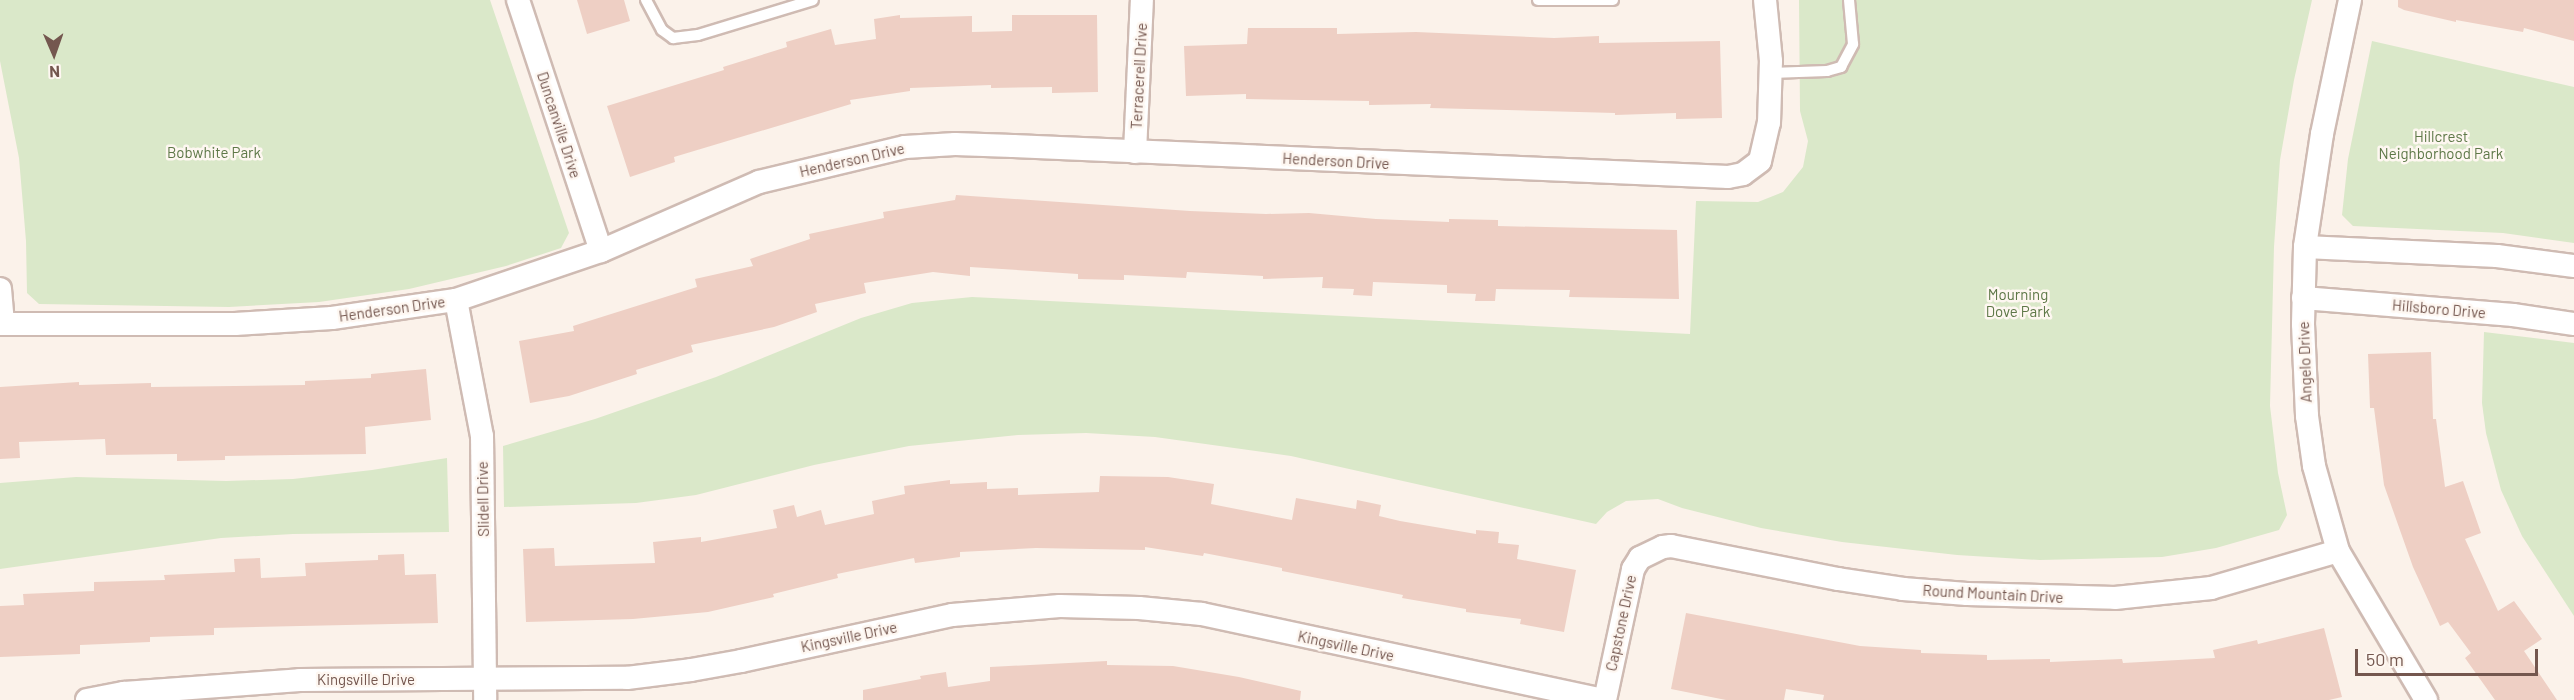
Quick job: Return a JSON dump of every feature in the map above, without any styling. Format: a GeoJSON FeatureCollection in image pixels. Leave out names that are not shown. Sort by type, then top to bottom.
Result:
{"type":"FeatureCollection","features":[{"type":"Feature","properties":{"kind":"street","name":"Duncanville Drive"},"geometry":{"type":"LineString","coordinates":[[518,0],[601,250]]}},
{"type":"Feature","properties":{"kind":"street","name":"Terracerell Drive"},"geometry":{"type":"LineString","coordinates":[[1135,152],[1142,0]]}},
{"type":"Feature","properties":{"kind":"street"},"geometry":{"type":"LineString","coordinates":[[1765,0],[1771,73]]}},
{"type":"Feature","properties":{"kind":"street","name":"Angelo Drive"},"geometry":{"type":"LineString","coordinates":[[2350,0],[2322,134],[2305,247],[2303,298],[2307,416],[2314,466],[2338,552],[2425,699]]}},
{"type":"Feature","properties":{"kind":"street","name":"Henderson Drive"},"geometry":{"type":"LineString","coordinates":[[2,323],[235,324],[332,318],[456,300],[601,250],[759,182],[905,147],[955,144],[1710,178],[1743,174],[1760,161],[1769,123],[1771,73]]}},
{"type":"Feature","properties":{"kind":"street"},"geometry":{"type":"LineString","coordinates":[[2305,247],[2497,256],[2574,266]]}},
{"type":"Feature","properties":{"kind":"street"},"geometry":{"type":"LineString","coordinates":[[0,290],[2,323]]}},
{"type":"Feature","properties":{"kind":"street","name":"Hillsboro Drive"},"geometry":{"type":"LineString","coordinates":[[2303,298],[2513,315],[2574,324]]}},
{"type":"Feature","properties":{"kind":"street","name":"Slidell Drive"},"geometry":{"type":"LineString","coordinates":[[456,300],[482,436],[485,690]]}},
{"type":"Feature","properties":{"kind":"street","name":"Round Mountain Drive"},"geometry":{"type":"LineString","coordinates":[[1648,552],[1671,546],[1839,579],[1904,589],[1967,594],[2115,598],[2211,588],[2338,552]]}},
{"type":"Feature","properties":{"kind":"street","name":"Capstone Drive"},"geometry":{"type":"LineString","coordinates":[[1604,700],[1633,569],[1648,552]]}},
{"type":"Feature","properties":{"kind":"street","name":"Kingsville Drive"},"geometry":{"type":"LineString","coordinates":[[87,700],[124,693],[300,680],[485,690],[627,678],[691,670],[951,615],[1060,606],[1139,608],[1202,614],[1604,700]]}},
{"type":"Feature","properties":{"kind":"lane"},"geometry":{"type":"LineString","coordinates":[[646,0],[662,30],[673,38],[698,35],[813,0]]}},
{"type":"Feature","properties":{"kind":"lane"},"geometry":{"type":"LineString","coordinates":[[1538,0],[1613,0]]}},
{"type":"Feature","properties":{"kind":"lane"},"geometry":{"type":"LineString","coordinates":[[1771,73],[1827,72],[1841,66],[1853,44],[1849,0]]}},
{"type":"Feature","properties":{"kind":"green space","name":"Bobwhite Park"},"geometry":{"type":"Polygon","coordinates":[[[0,0],[490,0],[569,233],[561,248],[506,266],[409,289],[319,302],[229,307],[39,304],[27,293],[26,241],[19,158],[0,61],[0,0]]]}},
{"type":"Feature","properties":{"kind":"green space","name":"Mourning Dove Park"},"geometry":{"type":"Polygon","coordinates":[[[1799,0],[2312,0],[2294,80],[2280,160],[2274,247],[2270,406],[2278,473],[2287,515],[2279,530],[2216,548],[2162,557],[2040,560],[1957,555],[1842,542],[1761,528],[1682,508],[1658,499],[1626,501],[1607,512],[1596,524],[1291,456],[1155,437],[1086,433],[1018,435],[909,446],[814,465],[696,495],[636,503],[504,507],[503,446],[595,419],[716,377],[861,318],[912,303],[972,297],[1690,334],[1696,201],[1758,202],[1783,192],[1803,167],[1808,141],[1800,111],[1799,0]]]}},
{"type":"Feature","properties":{"kind":"green space","name":"Hillcrest Neighborhood Park"},"geometry":{"type":"Polygon","coordinates":[[[2372,41],[2574,87],[2574,243],[2503,233],[2353,226],[2342,215],[2348,159],[2372,41]]]}},
{"type":"Feature","properties":{"kind":"green space"},"geometry":{"type":"Polygon","coordinates":[[[2484,332],[2574,343],[2574,616],[2522,536],[2501,490],[2486,433],[2482,403],[2484,332]]]}},
{"type":"Feature","properties":{"kind":"green space"},"geometry":{"type":"Polygon","coordinates":[[[447,458],[449,532],[293,534],[221,538],[0,569],[0,483],[76,477],[226,481],[293,479],[447,458]]]}},
{"type":"Feature","properties":{"kind":"building"},"geometry":{"type":"Polygon","coordinates":[[[577,0],[624,0],[630,21],[587,34],[577,0]]]}},
{"type":"Feature","properties":{"kind":"building"},"geometry":{"type":"Polygon","coordinates":[[[2398,0],[2574,0],[2574,41],[2524,28],[2523,32],[2456,20],[2456,22],[2404,10],[2398,7],[2398,0]]]}},
{"type":"Feature","properties":{"kind":"building"},"geometry":{"type":"Polygon","coordinates":[[[900,15],[900,18],[972,16],[972,32],[1012,31],[1012,15],[1097,15],[1098,92],[1052,93],[1052,87],[991,88],[991,85],[910,88],[910,91],[850,100],[851,104],[674,157],[675,162],[630,177],[607,106],[724,70],[723,67],[787,47],[786,42],[831,29],[835,45],[876,39],[874,19],[900,15]]]}},
{"type":"Feature","properties":{"kind":"building"},"geometry":{"type":"Polygon","coordinates":[[[1248,28],[1337,28],[1337,34],[1416,32],[1554,38],[1599,36],[1599,43],[1720,41],[1722,118],[1676,119],[1676,113],[1615,115],[1615,113],[1430,108],[1431,104],[1369,105],[1369,101],[1246,99],[1246,94],[1186,96],[1184,46],[1247,44],[1248,28]]]}},
{"type":"Feature","properties":{"kind":"building"},"geometry":{"type":"Polygon","coordinates":[[[956,195],[1190,211],[1309,213],[1449,222],[1449,219],[1498,220],[1498,226],[1677,230],[1679,299],[1569,297],[1570,290],[1496,289],[1495,301],[1475,301],[1476,294],[1447,293],[1447,285],[1373,282],[1372,296],[1353,295],[1354,289],[1322,288],[1323,277],[1263,279],[1263,276],[1187,272],[1186,278],[1124,275],[1124,280],[1078,279],[1078,274],[970,267],[970,276],[933,272],[864,283],[866,293],[815,304],[817,312],[774,327],[691,345],[693,352],[636,370],[637,374],[569,396],[530,403],[519,341],[574,331],[573,326],[697,287],[695,279],[753,266],[750,259],[810,239],[809,234],[884,218],[883,212],[955,200],[956,195]]]}},
{"type":"Feature","properties":{"kind":"building"},"geometry":{"type":"Polygon","coordinates":[[[2431,352],[2433,419],[2436,419],[2445,487],[2463,481],[2481,533],[2465,539],[2498,611],[2514,601],[2542,639],[2524,651],[2557,700],[2495,700],[2465,658],[2471,653],[2448,622],[2440,626],[2413,567],[2384,485],[2374,408],[2370,408],[2368,354],[2431,352]]]}},
{"type":"Feature","properties":{"kind":"building"},"geometry":{"type":"Polygon","coordinates":[[[426,369],[431,420],[365,427],[366,454],[225,456],[225,460],[177,461],[177,454],[106,455],[105,439],[19,442],[20,458],[0,459],[0,387],[79,382],[79,385],[151,383],[151,387],[305,385],[305,381],[371,378],[371,374],[426,369]]]}},
{"type":"Feature","properties":{"kind":"building"},"geometry":{"type":"Polygon","coordinates":[[[1100,476],[1168,477],[1214,484],[1211,504],[1292,520],[1296,498],[1356,509],[1357,500],[1381,505],[1379,516],[1400,521],[1476,534],[1476,530],[1499,532],[1498,543],[1519,545],[1517,559],[1576,570],[1564,632],[1520,624],[1521,619],[1466,612],[1466,609],[1402,598],[1403,595],[1282,571],[1282,568],[1204,553],[1203,556],[1145,547],[1145,550],[1036,548],[960,552],[960,557],[915,563],[914,558],[837,574],[838,578],[773,594],[774,597],[708,612],[633,619],[526,622],[523,549],[554,548],[555,566],[655,563],[653,542],[701,537],[701,542],[777,528],[773,510],[794,505],[797,517],[821,510],[825,525],[874,514],[872,501],[905,494],[904,486],[950,480],[950,484],[987,482],[987,489],[1018,488],[1018,495],[1099,492],[1100,476]]]}},
{"type":"Feature","properties":{"kind":"building"},"geometry":{"type":"Polygon","coordinates":[[[404,554],[405,575],[436,574],[438,623],[214,628],[214,635],[150,637],[150,642],[80,645],[80,654],[0,657],[0,606],[24,605],[23,594],[94,591],[94,582],[165,580],[164,575],[235,572],[234,559],[260,558],[261,578],[306,576],[305,563],[378,560],[378,555],[404,554]]]}},
{"type":"Feature","properties":{"kind":"building"},"geometry":{"type":"Polygon","coordinates":[[[1686,613],[1860,646],[1921,650],[1921,653],[1987,655],[1987,660],[2050,659],[2050,662],[2122,659],[2123,663],[2215,658],[2213,650],[2257,640],[2258,644],[2324,628],[2342,697],[2329,700],[1823,700],[1824,695],[1786,689],[1784,700],[1726,700],[1671,689],[1686,613]]]}},
{"type":"Feature","properties":{"kind":"building"},"geometry":{"type":"Polygon","coordinates":[[[1107,661],[1107,665],[1173,666],[1239,677],[1301,691],[1300,700],[863,700],[863,690],[921,679],[920,676],[946,672],[948,687],[990,681],[990,667],[1107,661]]]}}]}
